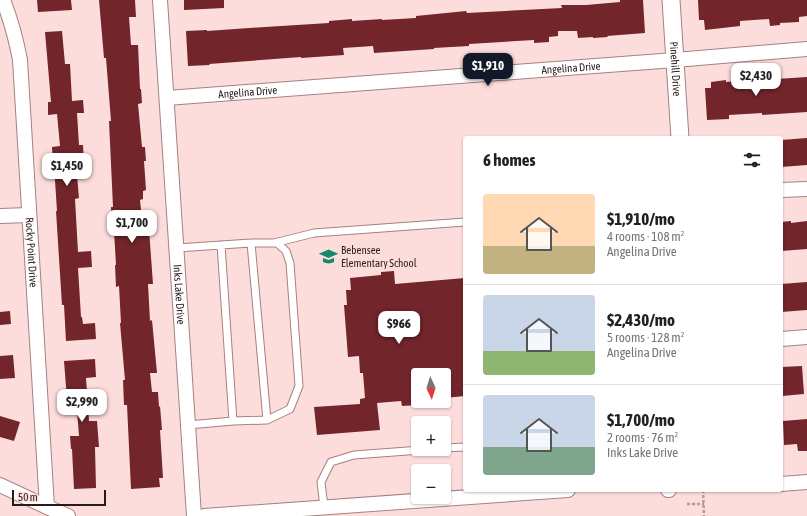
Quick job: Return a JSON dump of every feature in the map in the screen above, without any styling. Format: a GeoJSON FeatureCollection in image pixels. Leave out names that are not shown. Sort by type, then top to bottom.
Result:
{"type":"FeatureCollection","features":[{"type":"Feature","properties":{"kind":"street","name":"Rocky Point Drive"},"geometry":{"type":"LineString","coordinates":[[3,0],[17,42],[20,60],[47,507]]}},
{"type":"Feature","properties":{"kind":"street","name":"Inks Lake Drive"},"geometry":{"type":"LineString","coordinates":[[160,0],[194,516]]}},
{"type":"Feature","properties":{"kind":"street","name":"Pinehill Drive"},"geometry":{"type":"LineString","coordinates":[[671,0],[680,136]]}},
{"type":"Feature","properties":{"kind":"street","name":"Angelina Drive"},"geometry":{"type":"LineString","coordinates":[[167,98],[807,49]]}},
{"type":"Feature","properties":{"kind":"street"},"geometry":{"type":"LineString","coordinates":[[783,190],[807,189]]}},
{"type":"Feature","properties":{"kind":"street"},"geometry":{"type":"LineString","coordinates":[[0,216],[29,215]]}},
{"type":"Feature","properties":{"kind":"street"},"geometry":{"type":"LineString","coordinates":[[783,339],[807,338]]}},
{"type":"Feature","properties":{"kind":"street"},"geometry":{"type":"LineString","coordinates":[[783,484],[807,482]]}},
{"type":"Feature","properties":{"kind":"street"},"geometry":{"type":"LineString","coordinates":[[0,485],[68,516]]}},
{"type":"Feature","properties":{"kind":"street"},"geometry":{"type":"LineString","coordinates":[[204,516],[539,492]]}},
{"type":"Feature","properties":{"kind":"lane"},"geometry":{"type":"LineString","coordinates":[[177,248],[274,243],[314,233],[463,222]]}},
{"type":"Feature","properties":{"kind":"lane"},"geometry":{"type":"LineString","coordinates":[[251,243],[267,420]]}},
{"type":"Feature","properties":{"kind":"lane"},"geometry":{"type":"LineString","coordinates":[[188,425],[267,420],[290,409],[299,386],[290,263],[286,251],[277,243],[274,243]]}},
{"type":"Feature","properties":{"kind":"lane"},"geometry":{"type":"LineString","coordinates":[[221,245],[233,421]]}},
{"type":"Feature","properties":{"kind":"lane"},"geometry":{"type":"LineString","coordinates":[[451,448],[463,447]]}},
{"type":"Feature","properties":{"kind":"lane"},"geometry":{"type":"LineString","coordinates":[[324,507],[321,482],[331,462],[354,455],[411,451]]}},
{"type":"Feature","properties":{"kind":"path"},"geometry":{"type":"LineString","coordinates":[[703,492],[704,516]]}},
{"type":"Feature","properties":{"kind":"path"},"geometry":{"type":"LineString","coordinates":[[687,504],[704,504]]}},
{"type":"Feature","properties":{"kind":"building"},"geometry":{"type":"Polygon","coordinates":[[[37,0],[71,0],[72,10],[38,12],[37,0]]]}},
{"type":"Feature","properties":{"kind":"building"},"geometry":{"type":"Polygon","coordinates":[[[99,0],[135,0],[136,17],[129,17],[131,45],[138,45],[142,103],[138,104],[142,147],[145,147],[146,161],[144,161],[146,190],[143,191],[143,199],[140,200],[142,219],[148,218],[153,284],[148,284],[150,321],[152,320],[157,373],[150,373],[152,392],[158,392],[159,407],[160,406],[163,478],[159,478],[160,487],[131,489],[127,405],[124,405],[123,380],[125,380],[120,323],[119,286],[116,287],[114,231],[112,231],[111,207],[113,207],[109,121],[111,121],[106,58],[104,58],[99,0]]]}},
{"type":"Feature","properties":{"kind":"building"},"geometry":{"type":"Polygon","coordinates":[[[184,0],[224,0],[224,8],[184,10],[184,0]]]}},
{"type":"Feature","properties":{"kind":"building"},"geometry":{"type":"Polygon","coordinates":[[[620,0],[643,0],[645,33],[607,36],[608,37],[578,38],[577,31],[558,31],[558,36],[549,37],[549,42],[534,43],[534,40],[469,44],[469,46],[374,53],[373,46],[343,48],[344,55],[188,66],[186,31],[329,23],[329,21],[352,19],[352,21],[416,18],[416,16],[466,11],[467,13],[562,8],[561,5],[586,5],[620,2],[620,0]]]}},
{"type":"Feature","properties":{"kind":"building"},"geometry":{"type":"Polygon","coordinates":[[[698,0],[807,0],[807,16],[799,17],[799,22],[780,23],[780,25],[770,26],[769,19],[740,21],[740,26],[705,30],[704,20],[699,20],[698,0]]]}},
{"type":"Feature","properties":{"kind":"building"},"geometry":{"type":"Polygon","coordinates":[[[62,31],[65,64],[70,64],[72,101],[83,100],[84,113],[77,113],[79,145],[83,145],[84,163],[76,164],[79,198],[75,199],[78,252],[91,251],[92,267],[78,268],[81,317],[83,324],[95,323],[96,339],[66,341],[64,305],[62,305],[52,147],[60,146],[57,114],[48,115],[48,102],[51,102],[45,32],[62,31]]]}},
{"type":"Feature","properties":{"kind":"building"},"geometry":{"type":"Polygon","coordinates":[[[777,77],[777,79],[807,77],[807,112],[762,115],[762,113],[729,115],[729,119],[707,120],[705,88],[711,88],[711,82],[777,77]]]}},
{"type":"Feature","properties":{"kind":"building"},"geometry":{"type":"Polygon","coordinates":[[[807,138],[807,165],[783,167],[783,140],[807,138]]]}},
{"type":"Feature","properties":{"kind":"building"},"geometry":{"type":"Polygon","coordinates":[[[791,221],[791,223],[807,221],[807,249],[783,251],[783,222],[791,221]]]}},
{"type":"Feature","properties":{"kind":"building"},"geometry":{"type":"Polygon","coordinates":[[[394,271],[395,284],[463,278],[463,396],[451,397],[451,368],[411,368],[411,405],[402,406],[401,401],[377,403],[380,430],[317,435],[314,407],[360,404],[360,399],[365,398],[363,373],[360,373],[359,356],[348,357],[344,305],[347,305],[346,290],[351,290],[350,278],[381,275],[381,272],[394,271]]]}},
{"type":"Feature","properties":{"kind":"building"},"geometry":{"type":"Polygon","coordinates":[[[807,282],[807,310],[783,312],[783,284],[807,282]]]}},
{"type":"Feature","properties":{"kind":"building"},"geometry":{"type":"Polygon","coordinates":[[[10,311],[11,324],[0,325],[0,312],[10,311]]]}},
{"type":"Feature","properties":{"kind":"building"},"geometry":{"type":"Polygon","coordinates":[[[13,355],[15,378],[0,379],[0,356],[13,355]]]}},
{"type":"Feature","properties":{"kind":"building"},"geometry":{"type":"Polygon","coordinates":[[[95,359],[96,377],[86,378],[89,421],[97,421],[99,447],[95,447],[96,488],[74,489],[70,436],[79,436],[77,411],[68,412],[64,361],[95,359]]]}},
{"type":"Feature","properties":{"kind":"building"},"geometry":{"type":"Polygon","coordinates":[[[802,366],[804,394],[783,396],[783,367],[802,366]]]}},
{"type":"Feature","properties":{"kind":"building"},"geometry":{"type":"Polygon","coordinates":[[[0,416],[20,422],[14,441],[0,437],[0,416]]]}},
{"type":"Feature","properties":{"kind":"building"},"geometry":{"type":"Polygon","coordinates":[[[807,419],[807,451],[798,451],[797,444],[784,445],[783,421],[807,419]]]}},
{"type":"Feature","properties":{"kind":"place","name":"Bebensee Elementary School"},"geometry":{"type":"Point","coordinates":[328,256]}}]}
